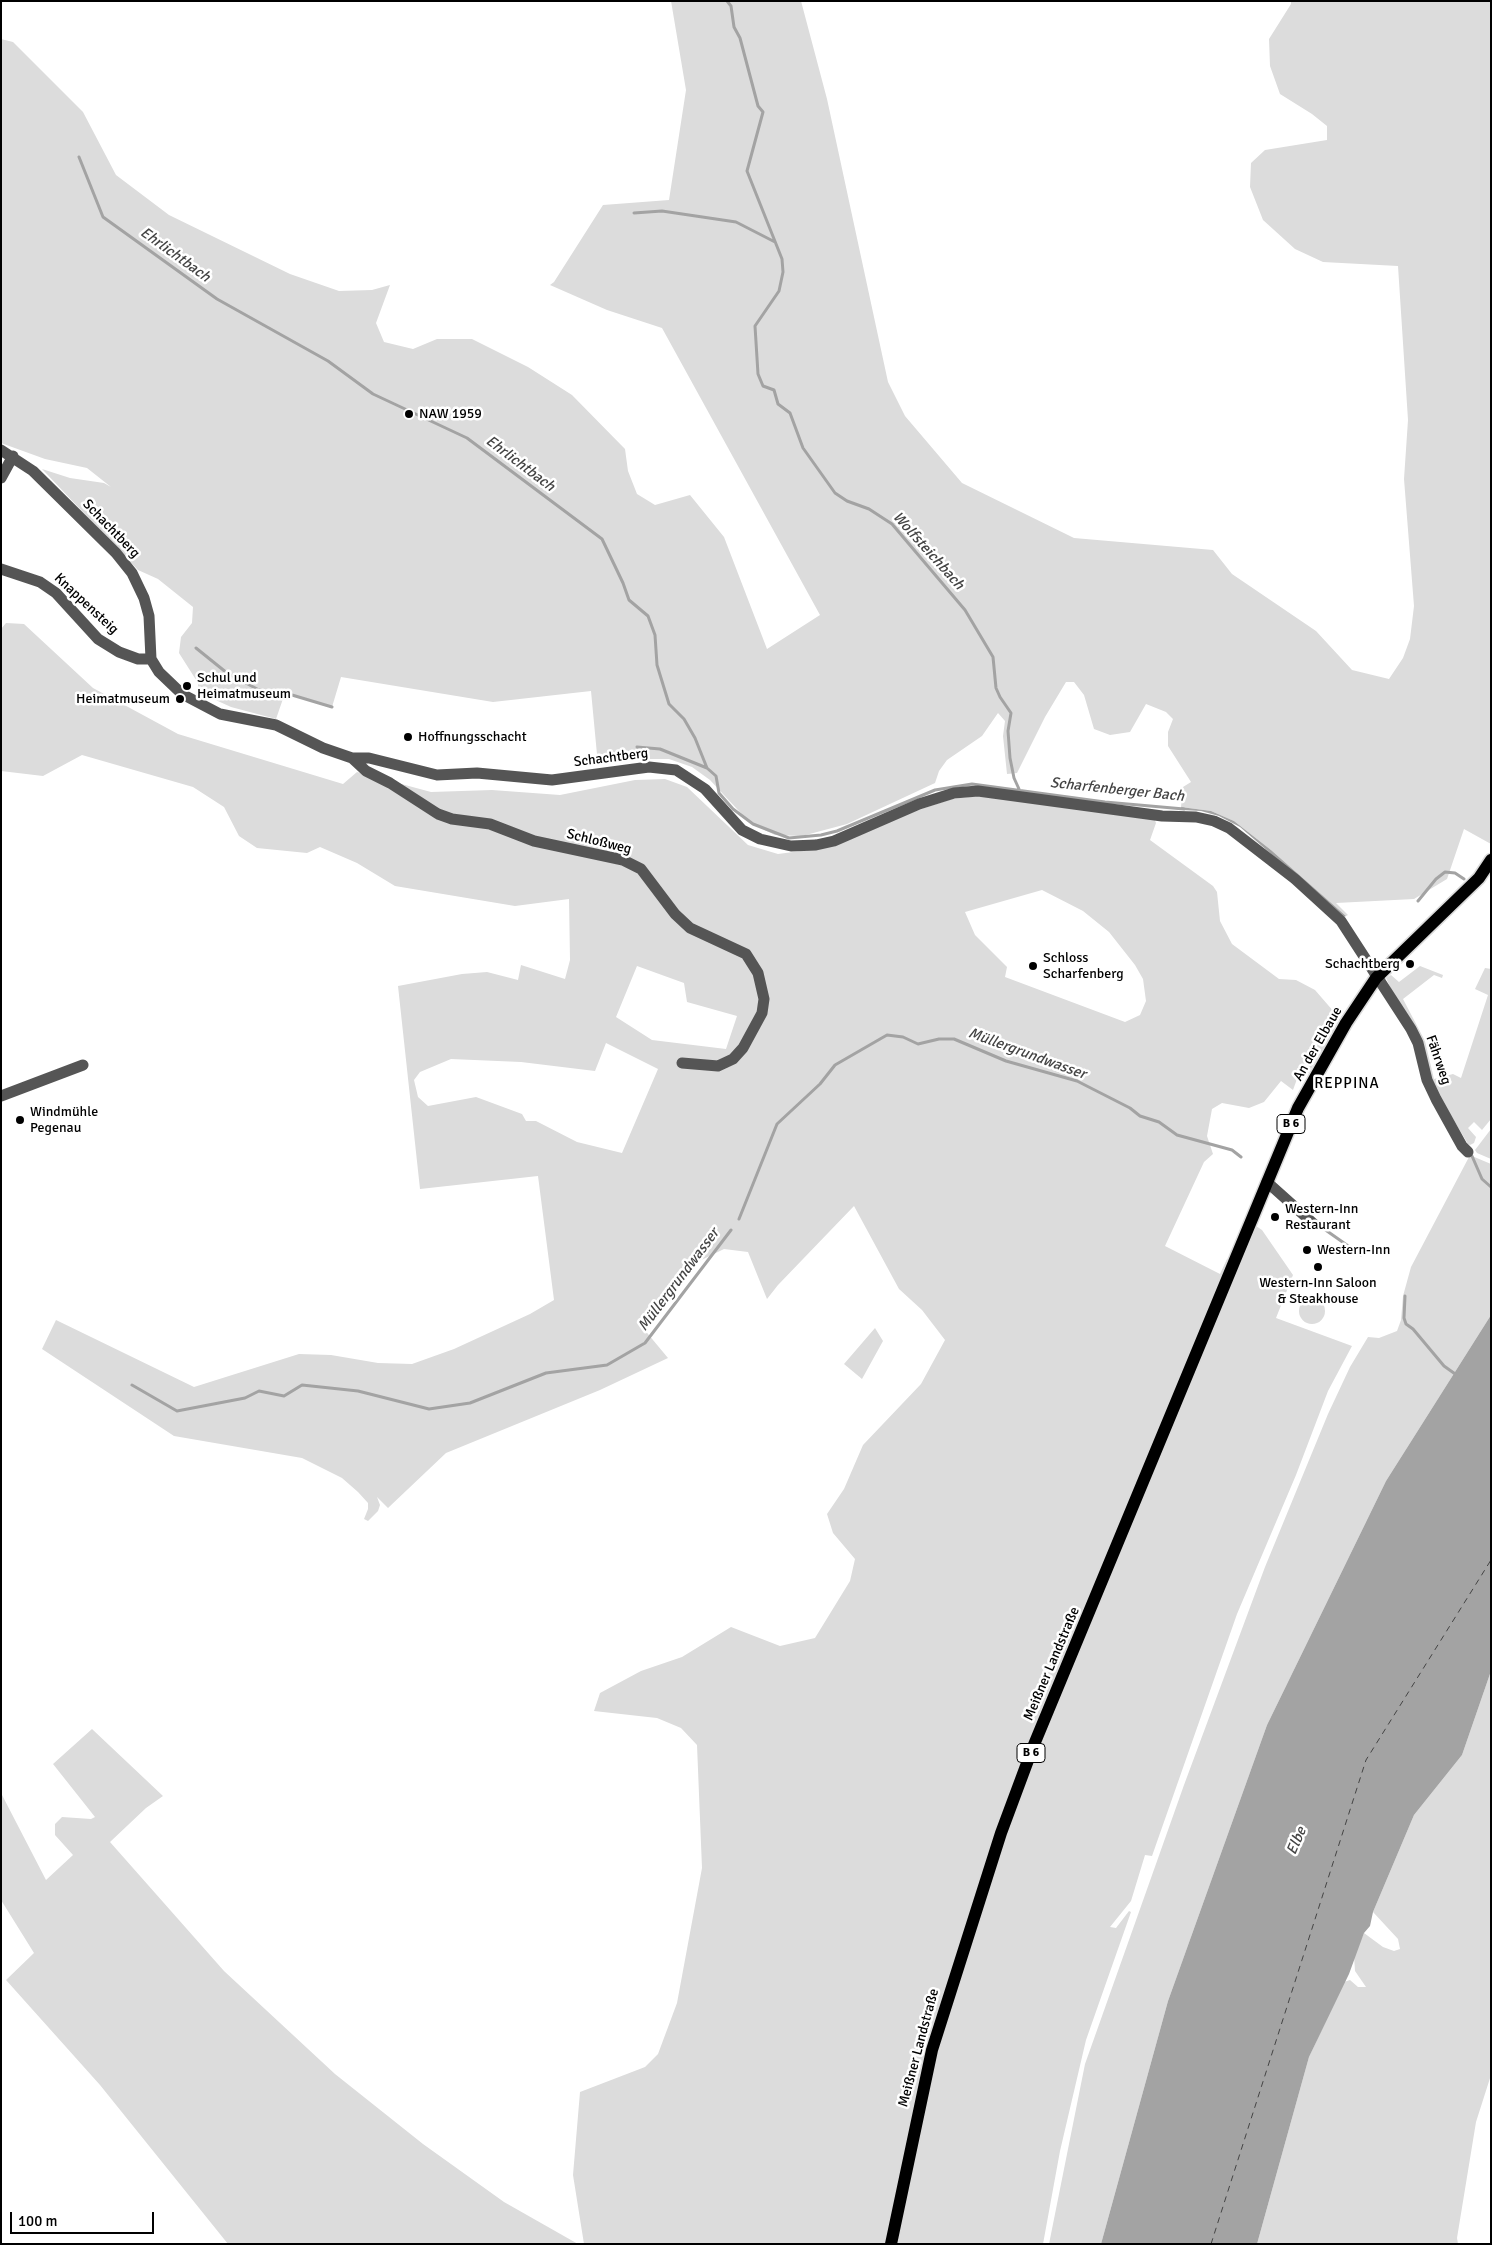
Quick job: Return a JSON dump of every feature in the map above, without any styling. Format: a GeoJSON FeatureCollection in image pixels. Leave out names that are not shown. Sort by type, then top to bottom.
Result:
{"type":"FeatureCollection","features":[{"type":"Feature","properties":{"kind":"main road","name":"An der Elbaue"},"geometry":{"type":"LineString","coordinates":[[1228,1281],[1298,1108],[1318,1070],[1380,974],[1479,878],[1491,860]]}},
{"type":"Feature","properties":{"kind":"main road","name":"Meißner Landstraße"},"geometry":{"type":"LineString","coordinates":[[891,2244],[932,2050],[1001,1833],[1033,1747],[1228,1281]]}},
{"type":"Feature","properties":{"kind":"street","name":"Schachtberg"},"geometry":{"type":"LineString","coordinates":[[1,450],[13,456],[40,478],[116,553],[132,573],[144,598],[149,616],[151,659],[159,672],[192,701],[220,714],[276,725],[323,748],[352,758],[370,758],[437,775],[477,773],[552,780],[649,767],[676,770],[705,789],[742,830],[760,839],[792,846],[816,845],[834,841],[920,804],[968,792],[1092,805],[1162,816],[1205,818],[1229,828],[1243,837],[1332,912],[1380,974]]}},
{"type":"Feature","properties":{"kind":"street"},"geometry":{"type":"LineString","coordinates":[[1,478],[13,456]]}},
{"type":"Feature","properties":{"kind":"street","name":"Knappensteig"},"geometry":{"type":"LineString","coordinates":[[1,569],[40,582],[56,593],[98,639],[119,652],[138,659],[151,659]]}},
{"type":"Feature","properties":{"kind":"street","name":"Schloßweg"},"geometry":{"type":"LineString","coordinates":[[352,758],[366,771],[390,783],[438,814],[452,819],[490,824],[534,842],[623,860],[641,869],[675,914],[690,928],[746,954],[758,973],[764,999],[762,1013],[752,1033],[743,1048],[733,1059],[718,1066],[682,1063]]}},
{"type":"Feature","properties":{"kind":"street","name":"Fährweg"},"geometry":{"type":"LineString","coordinates":[[1380,974],[1418,1043],[1427,1080],[1433,1093],[1462,1146],[1468,1152]]}},
{"type":"Feature","properties":{"kind":"street"},"geometry":{"type":"LineString","coordinates":[[1,1096],[83,1066]]}},
{"type":"Feature","properties":{"kind":"street"},"geometry":{"type":"LineString","coordinates":[[1267,1182],[1315,1226]]}},
{"type":"Feature","properties":{"kind":"shaded area"},"geometry":{"type":"Polygon","coordinates":[[[671,1],[801,1],[827,99],[888,382],[905,416],[962,483],[1074,538],[1213,550],[1232,574],[1316,631],[1352,670],[1389,679],[1403,658],[1410,639],[1414,606],[1404,479],[1408,420],[1398,266],[1323,262],[1295,249],[1263,220],[1250,187],[1251,163],[1265,150],[1327,140],[1327,126],[1280,94],[1270,66],[1269,39],[1291,4],[1291,1],[1491,1],[1491,844],[1464,829],[1447,879],[1414,899],[1336,903],[1348,915],[1346,916],[1271,850],[1234,821],[1211,811],[1181,807],[1183,787],[1191,782],[1168,746],[1168,732],[1173,719],[1166,712],[1146,704],[1130,732],[1110,735],[1094,729],[1084,695],[1074,682],[1066,682],[1045,717],[1017,773],[1007,774],[1003,736],[1005,721],[998,713],[982,736],[947,760],[939,771],[935,783],[847,824],[802,836],[775,835],[750,823],[710,780],[692,767],[669,759],[637,759],[598,765],[591,691],[493,702],[341,677],[332,707],[285,693],[276,719],[231,707],[198,692],[198,683],[179,653],[181,637],[192,623],[193,607],[158,579],[138,570],[42,469],[70,478],[104,483],[111,487],[87,468],[45,459],[1,443],[1,39],[13,42],[83,112],[116,175],[169,215],[290,274],[339,291],[372,290],[390,285],[376,323],[384,342],[413,349],[437,339],[472,339],[528,367],[572,395],[625,449],[628,471],[637,494],[655,505],[690,495],[724,537],[767,649],[820,615],[662,328],[607,310],[550,285],[554,282],[603,205],[669,200],[686,90],[671,1]]]}},
{"type":"Feature","properties":{"kind":"shaded area"},"geometry":{"type":"Polygon","coordinates":[[[6,623],[24,624],[93,688],[178,734],[343,784],[357,772],[431,792],[492,790],[560,795],[635,780],[665,779],[687,787],[748,845],[778,854],[816,849],[918,810],[952,799],[977,796],[1154,818],[1156,823],[1150,840],[1213,886],[1217,892],[1220,921],[1232,944],[1279,979],[1296,980],[1315,990],[1341,1020],[1308,1074],[1297,1079],[1293,1090],[1281,1081],[1264,1102],[1249,1108],[1222,1103],[1212,1109],[1207,1136],[1213,1154],[1204,1162],[1165,1246],[1220,1274],[1227,1259],[1228,1263],[1009,1795],[985,1863],[919,2080],[886,2244],[584,2244],[573,2175],[580,2092],[645,2067],[658,2054],[677,2003],[702,1868],[697,1745],[681,1728],[657,1718],[594,1711],[600,1693],[641,1671],[682,1657],[731,1627],[780,1646],[815,1638],[850,1581],[855,1559],[833,1533],[827,1514],[844,1489],[863,1445],[921,1384],[945,1340],[922,1310],[899,1289],[854,1206],[778,1285],[767,1299],[748,1252],[724,1249],[685,1268],[661,1309],[643,1328],[668,1358],[600,1390],[446,1453],[388,1508],[377,1497],[380,1505],[378,1511],[368,1521],[364,1519],[368,1503],[342,1478],[302,1458],[174,1436],[42,1349],[56,1320],[194,1387],[299,1354],[331,1355],[378,1363],[412,1364],[454,1349],[530,1314],[554,1300],[538,1176],[420,1189],[398,986],[462,974],[487,972],[518,980],[521,965],[565,979],[570,960],[569,899],[515,906],[395,886],[357,863],[320,847],[307,853],[257,848],[239,836],[224,807],[193,787],[82,755],[43,776],[1,771],[1,629],[6,623]],[[1042,890],[965,912],[975,935],[1007,967],[1005,977],[1125,1022],[1140,1015],[1146,1001],[1143,979],[1135,965],[1109,932],[1083,911],[1042,890]],[[637,966],[616,1017],[652,1040],[726,1049],[737,1016],[687,1002],[684,983],[637,966]],[[606,1043],[595,1071],[521,1062],[451,1059],[420,1072],[414,1080],[418,1097],[428,1106],[476,1097],[522,1114],[526,1121],[536,1121],[577,1142],[622,1153],[658,1069],[606,1043]]]}},
{"type":"Feature","properties":{"kind":"shaded area"},"geometry":{"type":"Polygon","coordinates":[[[1420,966],[1443,975],[1442,978],[1434,975],[1403,999],[1425,1041],[1434,1079],[1453,1074],[1461,1078],[1488,995],[1475,989],[1485,968],[1491,969],[1491,1119],[1482,1130],[1474,1122],[1468,1128],[1476,1137],[1474,1143],[1470,1145],[1440,1097],[1386,978],[1391,975],[1399,982],[1420,966]]]}},
{"type":"Feature","properties":{"kind":"shaded area"},"geometry":{"type":"Polygon","coordinates":[[[1491,1129],[1491,1159],[1477,1153],[1475,1150],[1491,1129]]]}},
{"type":"Feature","properties":{"kind":"shaded area"},"geometry":{"type":"Polygon","coordinates":[[[1472,1156],[1491,1164],[1491,1315],[1386,1481],[1267,1725],[1168,2001],[1101,2244],[1049,2244],[1085,2064],[1184,1785],[1265,1567],[1328,1414],[1350,1367],[1368,1337],[1379,1338],[1397,1331],[1401,1320],[1403,1296],[1411,1267],[1469,1157],[1472,1156]]]}},
{"type":"Feature","properties":{"kind":"shaded area"},"geometry":{"type":"Polygon","coordinates":[[[1256,1226],[1262,1230],[1293,1275],[1276,1318],[1352,1346],[1328,1391],[1296,1475],[1237,1614],[1152,1856],[1145,1855],[1131,1901],[1110,1927],[1116,1928],[1129,1911],[1131,1912],[1086,2040],[1060,2151],[1043,2244],[897,2244],[931,2075],[978,1918],[1015,1812],[1107,1582],[1256,1226]]]}},
{"type":"Feature","properties":{"kind":"shaded area"},"geometry":{"type":"Polygon","coordinates":[[[1312,1298],[1321,1302],[1325,1311],[1321,1320],[1312,1324],[1303,1320],[1299,1311],[1303,1302],[1312,1298]]]}},
{"type":"Feature","properties":{"kind":"shaded area"},"geometry":{"type":"Polygon","coordinates":[[[875,1328],[883,1341],[862,1379],[844,1364],[875,1328]]]}},
{"type":"Feature","properties":{"kind":"shaded area"},"geometry":{"type":"Polygon","coordinates":[[[1491,1671],[1491,2075],[1476,2122],[1457,2238],[1458,2244],[1257,2244],[1309,2057],[1344,1982],[1350,1980],[1358,1987],[1366,1987],[1355,1971],[1354,1956],[1364,1933],[1383,1947],[1394,1951],[1400,1949],[1398,1939],[1373,1912],[1414,1815],[1462,1755],[1491,1671]]]}},
{"type":"Feature","properties":{"kind":"shaded area"},"geometry":{"type":"Polygon","coordinates":[[[92,1729],[163,1796],[146,1808],[110,1842],[224,1971],[335,2074],[423,2144],[504,2202],[578,2244],[228,2244],[100,2085],[6,1980],[34,1953],[1,1900],[1,1793],[46,1880],[73,1855],[55,1835],[55,1824],[62,1817],[91,1819],[95,1817],[53,1764],[92,1729]]]}},
{"type":"Feature","properties":{"kind":"water"},"geometry":{"type":"Polygon","coordinates":[[[1181,807],[1211,811],[1234,821],[1271,850],[1346,916],[1344,917],[1240,827],[1219,816],[1201,811],[1182,810],[1181,807]]]}},
{"type":"Feature","properties":{"kind":"water","name":"Elbe"},"geometry":{"type":"Polygon","coordinates":[[[1491,1315],[1491,1671],[1462,1755],[1414,1815],[1373,1912],[1370,1926],[1364,1933],[1349,1974],[1309,2057],[1257,2244],[1101,2244],[1168,2001],[1267,1725],[1386,1481],[1491,1315]]]}},
{"type":"Feature","properties":{"kind":"waterway","name":"Wolfsteichbach"},"geometry":{"type":"LineString","coordinates":[[727,1],[731,6],[734,27],[740,38],[758,106],[763,112],[747,171],[782,259],[783,272],[779,291],[755,326],[758,374],[763,386],[774,390],[778,404],[790,413],[803,448],[835,493],[847,501],[869,509],[892,524],[965,610],[993,657],[996,688],[1011,713],[1008,731],[1010,758],[1014,778],[1019,789]]}},
{"type":"Feature","properties":{"kind":"waterway","name":"Ehrlichtbach"},"geometry":{"type":"LineString","coordinates":[[79,157],[103,217],[217,299],[328,361],[373,394],[467,438],[602,539],[629,600],[648,616],[655,635],[657,665],[669,704],[684,719],[695,738],[707,768]]}},
{"type":"Feature","properties":{"kind":"waterway"},"geometry":{"type":"LineString","coordinates":[[634,213],[662,211],[736,222],[775,242]]}},
{"type":"Feature","properties":{"kind":"waterway","name":"Scharfenberger Bach"},"geometry":{"type":"LineString","coordinates":[[196,648],[227,673],[259,690],[292,695],[332,707]]}},
{"type":"Feature","properties":{"kind":"waterway","name":"Scharfenberger Bach"},"geometry":{"type":"LineString","coordinates":[[637,747],[660,749],[707,768],[716,776],[719,793],[733,809],[753,824],[789,838],[821,835],[837,831],[935,790],[972,784],[1105,802],[1184,809]]}},
{"type":"Feature","properties":{"kind":"waterway"},"geometry":{"type":"LineString","coordinates":[[1418,901],[1436,879],[1445,872],[1455,873],[1464,879]]}},
{"type":"Feature","properties":{"kind":"waterway","name":"Müllergrundwasser"},"geometry":{"type":"LineString","coordinates":[[739,1219],[777,1124],[820,1084],[835,1065],[887,1035],[903,1037],[918,1044],[939,1039],[954,1039],[1006,1061],[1077,1081],[1130,1108],[1140,1116],[1159,1122],[1177,1135],[1232,1150],[1241,1157]]}},
{"type":"Feature","properties":{"kind":"waterway","name":"Scharfenberger Bach"},"geometry":{"type":"LineString","coordinates":[[1472,1156],[1482,1179],[1491,1187]]}},
{"type":"Feature","properties":{"kind":"waterway","name":"Müllergrundwasser"},"geometry":{"type":"LineString","coordinates":[[1317,1224],[1361,1255]]}},
{"type":"Feature","properties":{"kind":"waterway","name":"Müllergrundwasser"},"geometry":{"type":"LineString","coordinates":[[132,1385],[177,1411],[245,1398],[259,1391],[284,1396],[302,1385],[358,1391],[429,1409],[470,1403],[546,1373],[607,1365],[645,1343],[731,1230]]}},
{"type":"Feature","properties":{"kind":"waterway","name":"Müllergrundwasser"},"geometry":{"type":"LineString","coordinates":[[1405,1296],[1404,1318],[1406,1324],[1413,1329],[1444,1366],[1458,1376]]}},
{"type":"Feature","properties":{"kind":"ferry route"},"geometry":{"type":"LineString","coordinates":[[1211,2244],[1366,1760],[1491,1560]]}},
{"type":"Feature","properties":{"kind":"place","name":"NAW 1959"},"geometry":{"type":"Point","coordinates":[409,414]}},
{"type":"Feature","properties":{"kind":"place","name":"Schul und Heimatmuseum"},"geometry":{"type":"Point","coordinates":[187,686]}},
{"type":"Feature","properties":{"kind":"place","name":"Heimatmuseum"},"geometry":{"type":"Point","coordinates":[180,699]}},
{"type":"Feature","properties":{"kind":"place","name":"Hoffnungsschacht"},"geometry":{"type":"Point","coordinates":[408,737]}},
{"type":"Feature","properties":{"kind":"place","name":"Schachtberg"},"geometry":{"type":"Point","coordinates":[1410,964]}},
{"type":"Feature","properties":{"kind":"place","name":"Schloss Scharfenberg"},"geometry":{"type":"Point","coordinates":[1033,966]}},
{"type":"Feature","properties":{"kind":"place","name":"Windmühle Pegenau"},"geometry":{"type":"Point","coordinates":[20,1120]}},
{"type":"Feature","properties":{"kind":"place","name":"Western-Inn Restaurant"},"geometry":{"type":"Point","coordinates":[1275,1217]}},
{"type":"Feature","properties":{"kind":"place","name":"Western-Inn"},"geometry":{"type":"Point","coordinates":[1307,1250]}},
{"type":"Feature","properties":{"kind":"place","name":"Western-Inn Saloon & Steakhouse"},"geometry":{"type":"Point","coordinates":[1318,1267]}},
{"type":"Feature","properties":{"kind":"district","name":"REPPINA"},"geometry":{"type":"Point","coordinates":[1347,1084]}}]}
